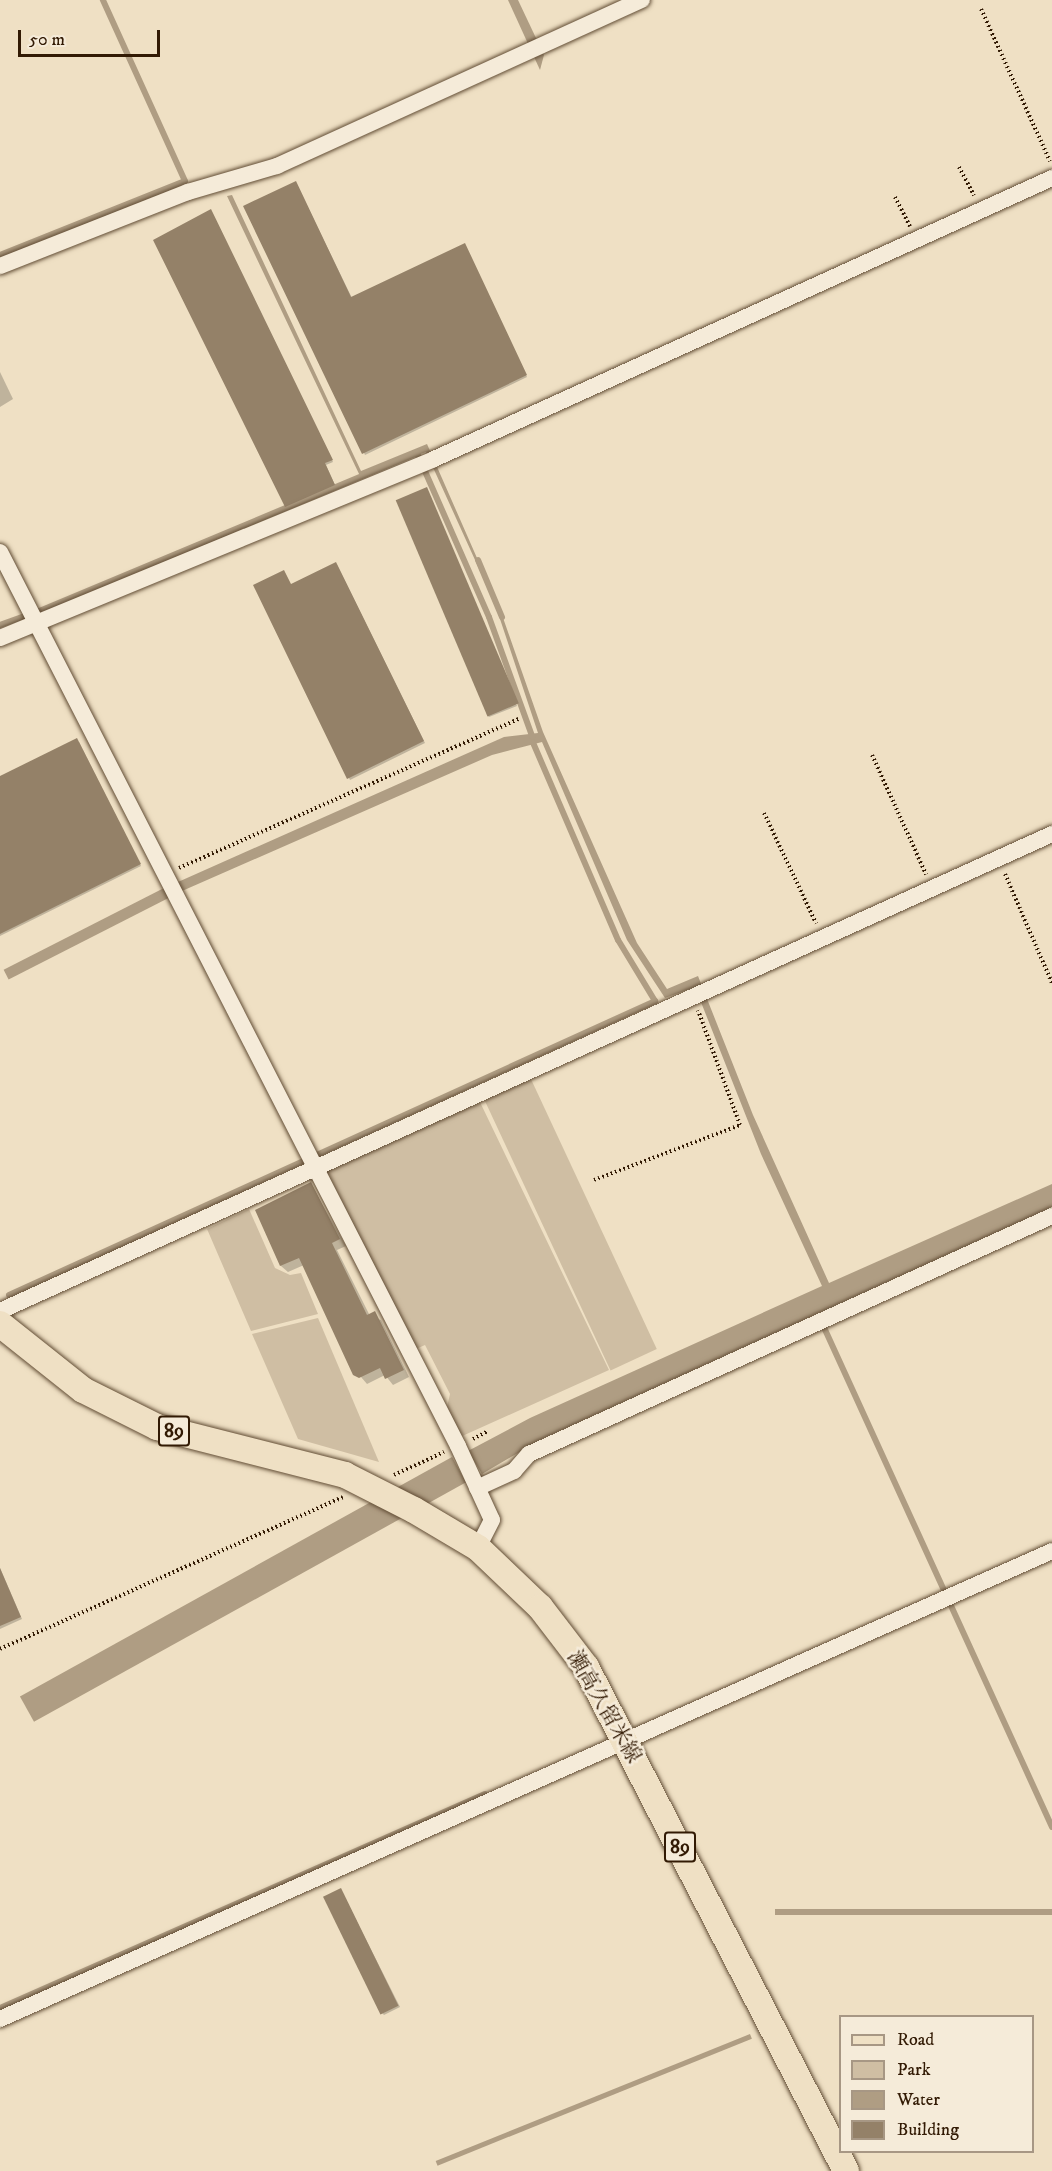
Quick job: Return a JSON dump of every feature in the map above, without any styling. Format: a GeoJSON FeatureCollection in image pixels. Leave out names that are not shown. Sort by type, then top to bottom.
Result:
{"type":"FeatureCollection","features":[{"type":"Feature","properties":{"kind":"main road","name":"瀬高久留米線"},"geometry":{"type":"LineString","coordinates":[[0,1324],[83,1390],[157,1426],[345,1475],[414,1510],[478,1548],[540,1607],[580,1658],[627,1743],[846,2171]]}},
{"type":"Feature","properties":{"kind":"street"},"geometry":{"type":"LineString","coordinates":[[0,266],[188,192],[277,166],[642,0]]}},
{"type":"Feature","properties":{"kind":"street"},"geometry":{"type":"LineString","coordinates":[[0,638],[38,626],[434,459],[1052,178]]}},
{"type":"Feature","properties":{"kind":"street"},"geometry":{"type":"LineString","coordinates":[[0,552],[458,1446],[492,1520],[478,1548]]}},
{"type":"Feature","properties":{"kind":"street"},"geometry":{"type":"LineString","coordinates":[[0,1311],[314,1166],[1052,834]]}},
{"type":"Feature","properties":{"kind":"street"},"geometry":{"type":"LineString","coordinates":[[477,1488],[514,1471],[529,1454],[1052,1216]]}},
{"type":"Feature","properties":{"kind":"street"},"geometry":{"type":"LineString","coordinates":[[0,2019],[627,1743],[1052,1551]]}},
{"type":"Feature","properties":{"kind":"path"},"geometry":{"type":"LineString","coordinates":[[981,9],[1052,165]]}},
{"type":"Feature","properties":{"kind":"path"},"geometry":{"type":"LineString","coordinates":[[959,167],[981,210]]}},
{"type":"Feature","properties":{"kind":"path"},"geometry":{"type":"LineString","coordinates":[[895,197],[917,239]]}},
{"type":"Feature","properties":{"kind":"path"},"geometry":{"type":"LineString","coordinates":[[167,879],[520,718]]}},
{"type":"Feature","properties":{"kind":"path"},"geometry":{"type":"LineString","coordinates":[[872,755],[931,889]]}},
{"type":"Feature","properties":{"kind":"path"},"geometry":{"type":"LineString","coordinates":[[764,813],[823,937]]}},
{"type":"Feature","properties":{"kind":"path"},"geometry":{"type":"LineString","coordinates":[[998,858],[1052,983]]}},
{"type":"Feature","properties":{"kind":"path"},"geometry":{"type":"LineString","coordinates":[[594,1180],[740,1125],[693,996]]}},
{"type":"Feature","properties":{"kind":"path"},"geometry":{"type":"LineString","coordinates":[[0,1649],[370,1487],[488,1431]]}},
{"type":"Feature","properties":{"kind":"green space"},"geometry":{"type":"Polygon","coordinates":[[[530,1077],[657,1349],[611,1370],[484,1099],[530,1077]]]}},
{"type":"Feature","properties":{"kind":"green space"},"geometry":{"type":"Polygon","coordinates":[[[479,1100],[609,1370],[460,1437],[447,1407],[450,1394],[425,1345],[416,1349],[326,1170],[479,1100]]]}},
{"type":"Feature","properties":{"kind":"green space"},"geometry":{"type":"Polygon","coordinates":[[[249,1209],[275,1268],[290,1275],[301,1273],[318,1314],[251,1331],[207,1229],[249,1209]]]}},
{"type":"Feature","properties":{"kind":"green space"},"geometry":{"type":"Polygon","coordinates":[[[318,1318],[379,1462],[298,1439],[252,1334],[318,1318]]]}},
{"type":"Feature","properties":{"kind":"water"},"geometry":{"type":"Polygon","coordinates":[[[508,0],[518,0],[544,55],[540,70],[508,0]]]}},
{"type":"Feature","properties":{"kind":"water"},"geometry":{"type":"Polygon","coordinates":[[[232,195],[361,471],[427,444],[502,615],[543,732],[637,943],[667,989],[698,976],[753,1115],[829,1283],[1052,1184],[1052,1207],[540,1440],[482,1474],[468,1451],[530,1418],[822,1286],[761,1154],[695,987],[665,998],[627,940],[542,742],[492,755],[182,891],[178,882],[504,737],[538,733],[495,604],[426,452],[360,476],[227,196],[232,195]]]}},
{"type":"Feature","properties":{"kind":"water"},"geometry":{"type":"Polygon","coordinates":[[[164,888],[169,898],[9,980],[4,970],[164,888]]]}},
{"type":"Feature","properties":{"kind":"water"},"geometry":{"type":"Polygon","coordinates":[[[452,1457],[466,1482],[34,1722],[20,1696],[452,1457]]]}},
{"type":"Feature","properties":{"kind":"water"},"geometry":{"type":"Polygon","coordinates":[[[775,1909],[1052,1909],[1052,1915],[775,1915],[775,1909]]]}},
{"type":"Feature","properties":{"kind":"water"},"geometry":{"type":"Polygon","coordinates":[[[750,2034],[752,2039],[438,2166],[436,2161],[750,2034]]]}},
{"type":"Feature","properties":{"kind":"building"},"geometry":{"type":"Polygon","coordinates":[[[296,181],[351,297],[465,243],[527,375],[362,454],[243,206],[296,181]]]}},
{"type":"Feature","properties":{"kind":"building"},"geometry":{"type":"Polygon","coordinates":[[[211,209],[333,460],[325,463],[335,485],[285,507],[153,240],[211,209]]]}},
{"type":"Feature","properties":{"kind":"building"},"geometry":{"type":"Polygon","coordinates":[[[427,487],[519,703],[488,717],[396,500],[427,487]]]}},
{"type":"Feature","properties":{"kind":"building"},"geometry":{"type":"Polygon","coordinates":[[[336,562],[424,741],[347,779],[253,585],[284,570],[291,584],[336,562]]]}},
{"type":"Feature","properties":{"kind":"building"},"geometry":{"type":"Polygon","coordinates":[[[77,738],[141,864],[0,934],[0,776],[77,738]]]}},
{"type":"Feature","properties":{"kind":"building"},"geometry":{"type":"Polygon","coordinates":[[[311,1182],[340,1239],[332,1243],[367,1315],[375,1311],[404,1370],[385,1379],[380,1368],[359,1378],[353,1375],[299,1258],[280,1266],[255,1210],[311,1182]]]}},
{"type":"Feature","properties":{"kind":"building"},"geometry":{"type":"Polygon","coordinates":[[[0,1568],[21,1617],[0,1626],[0,1568]]]}},
{"type":"Feature","properties":{"kind":"building"},"geometry":{"type":"Polygon","coordinates":[[[341,1888],[398,2006],[380,2015],[323,1897],[341,1888]]]}},
{"type":"Feature","properties":{"kind":"waterway"},"geometry":{"type":"LineString","coordinates":[[0,255],[185,181],[103,0]]}},
{"type":"Feature","properties":{"kind":"waterway"},"geometry":{"type":"LineString","coordinates":[[37,612],[417,453],[489,617],[532,736]]}},
{"type":"Feature","properties":{"kind":"waterway"},"geometry":{"type":"LineString","coordinates":[[478,560],[502,617]]}},
{"type":"Feature","properties":{"kind":"waterway"},"geometry":{"type":"LineString","coordinates":[[0,625],[25,616]]}},
{"type":"Feature","properties":{"kind":"waterway"},"geometry":{"type":"LineString","coordinates":[[9,1295],[655,1001],[618,940],[533,743]]}},
{"type":"Feature","properties":{"kind":"waterway"},"geometry":{"type":"LineString","coordinates":[[822,1323],[1052,1827]]}},
{"type":"Feature","properties":{"kind":"waterway"},"geometry":{"type":"LineString","coordinates":[[0,2008],[485,1794]]}}]}
